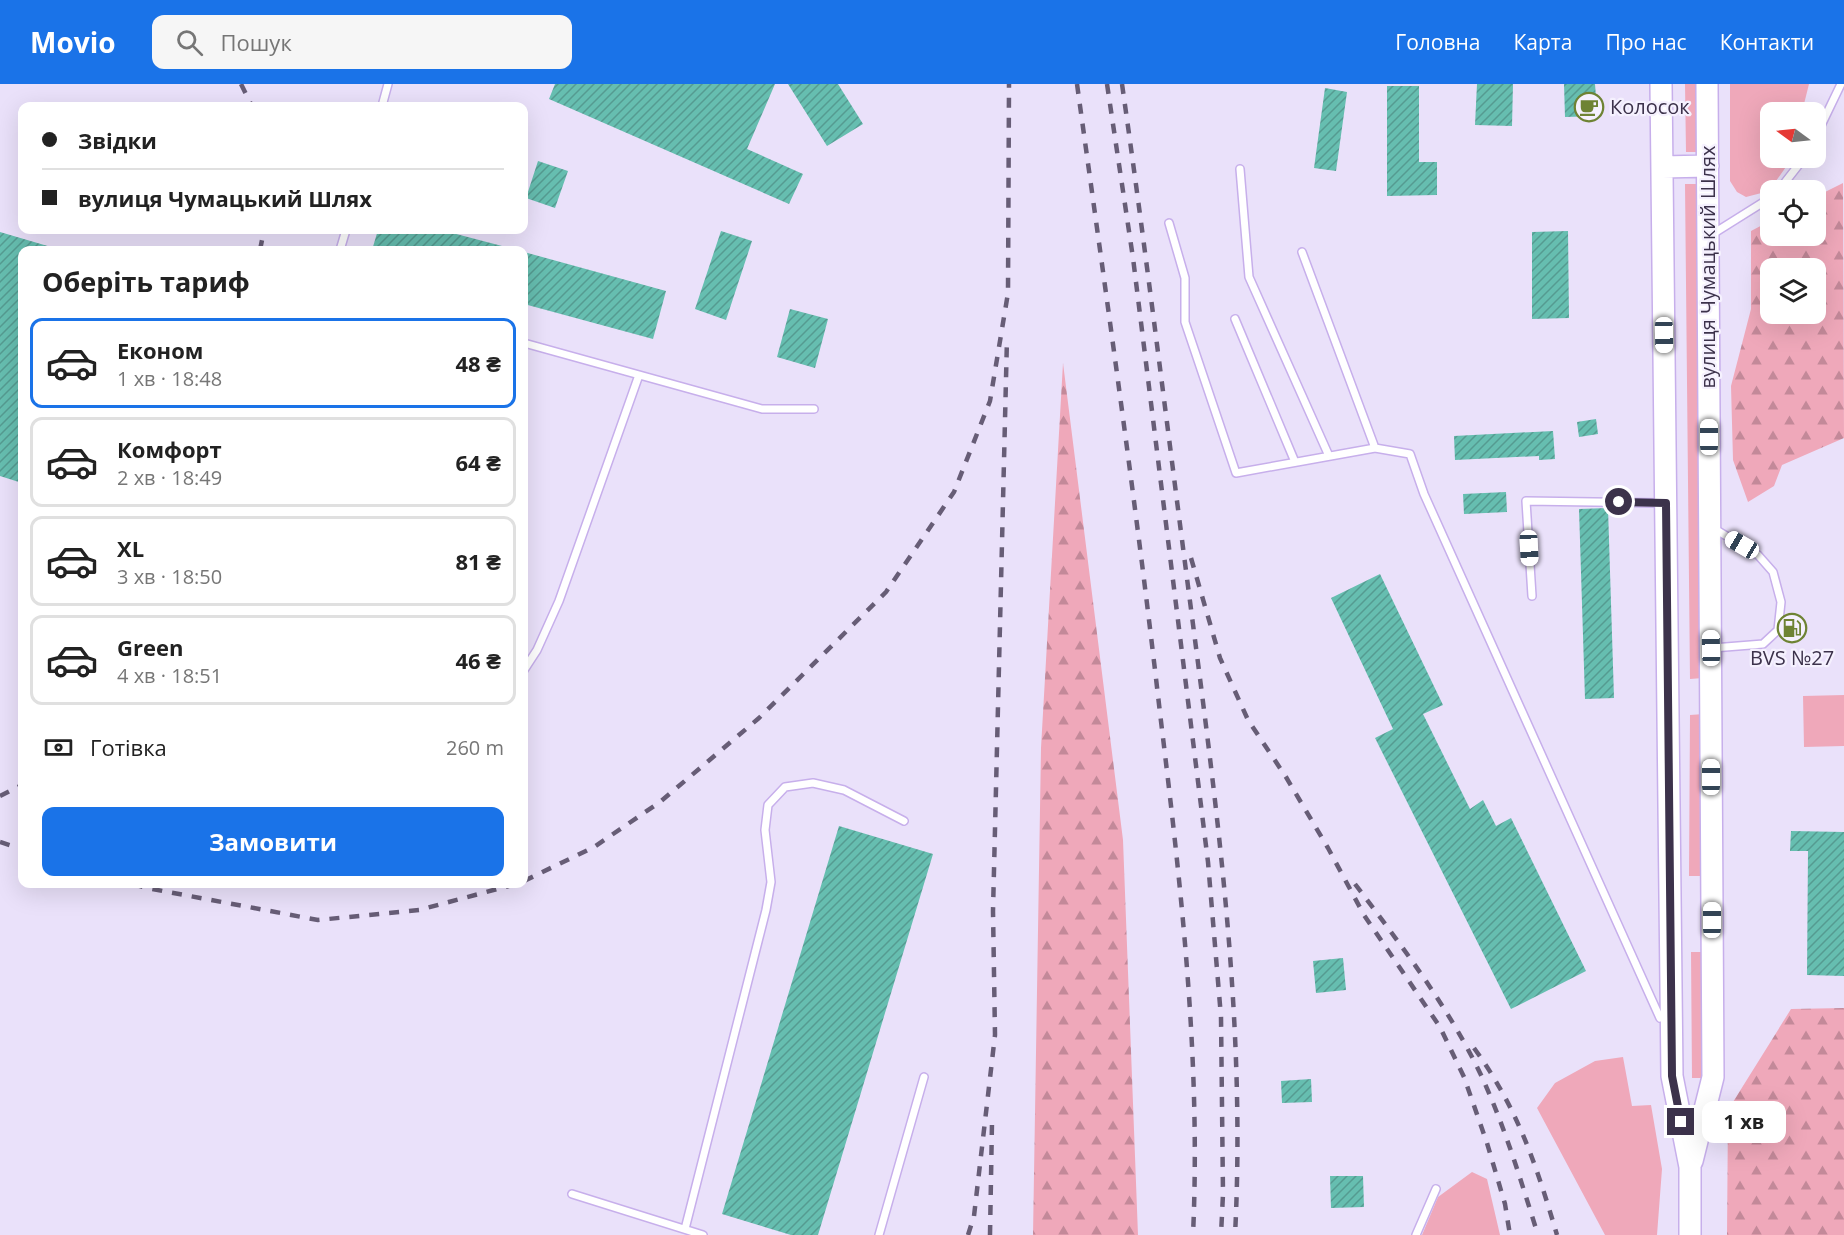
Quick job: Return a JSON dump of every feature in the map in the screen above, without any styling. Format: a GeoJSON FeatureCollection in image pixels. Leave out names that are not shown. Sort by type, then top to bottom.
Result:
{"type":"FeatureCollection","features":[{"type":"Feature","properties":{"kind":"main road","name":"вулиця Чумацький Шлях"},"geometry":{"type":"LineString","coordinates":[[1661,84],[1672,1076],[1690,1167],[1690,1235]]}},
{"type":"Feature","properties":{"kind":"main road","name":"вулиця Чумацький Шлях"},"geometry":{"type":"LineString","coordinates":[[1690,1167],[1713,1077],[1707,84]]}},
{"type":"Feature","properties":{"kind":"main road"},"geometry":{"type":"LineString","coordinates":[[1662,167],[1708,166]]}},
{"type":"Feature","properties":{"kind":"lane"},"geometry":{"type":"LineString","coordinates":[[383,102],[388,84]]}},
{"type":"Feature","properties":{"kind":"lane"},"geometry":{"type":"LineString","coordinates":[[1826,115],[1841,84]]}},
{"type":"Feature","properties":{"kind":"lane"},"geometry":{"type":"LineString","coordinates":[[1787,180],[1796,168]]}},
{"type":"Feature","properties":{"kind":"lane"},"geometry":{"type":"LineString","coordinates":[[1240,169],[1249,277],[1329,456]]}},
{"type":"Feature","properties":{"kind":"lane"},"geometry":{"type":"LineString","coordinates":[[1708,236],[1760,204]]}},
{"type":"Feature","properties":{"kind":"lane"},"geometry":{"type":"LineString","coordinates":[[1169,223],[1185,278],[1185,322],[1236,473],[1375,448],[1410,454],[1424,494],[1660,1018]]}},
{"type":"Feature","properties":{"kind":"lane"},"geometry":{"type":"LineString","coordinates":[[1302,252],[1375,448]]}},
{"type":"Feature","properties":{"kind":"lane"},"geometry":{"type":"LineString","coordinates":[[1235,319],[1294,462]]}},
{"type":"Feature","properties":{"kind":"lane"},"geometry":{"type":"LineString","coordinates":[[528,344],[762,408],[814,409]]}},
{"type":"Feature","properties":{"kind":"lane"},"geometry":{"type":"LineString","coordinates":[[528,664],[537,650],[559,601],[639,375]]}},
{"type":"Feature","properties":{"kind":"lane"},"geometry":{"type":"LineString","coordinates":[[1532,596],[1526,501],[1666,503]]}},
{"type":"Feature","properties":{"kind":"lane"},"geometry":{"type":"LineString","coordinates":[[1709,526],[1758,555],[1773,572],[1781,602],[1778,630],[1763,644],[1711,648]]}},
{"type":"Feature","properties":{"kind":"lane"},"geometry":{"type":"LineString","coordinates":[[685,1229],[766,910],[771,882],[765,830],[768,805],[785,787],[813,783],[844,790],[904,821]]}},
{"type":"Feature","properties":{"kind":"lane"},"geometry":{"type":"LineString","coordinates":[[879,1235],[924,1077]]}},
{"type":"Feature","properties":{"kind":"lane"},"geometry":{"type":"LineString","coordinates":[[1416,1235],[1436,1189]]}},
{"type":"Feature","properties":{"kind":"lane"},"geometry":{"type":"LineString","coordinates":[[572,1194],[703,1235]]}},
{"type":"Feature","properties":{"kind":"green space"},"geometry":{"type":"Polygon","coordinates":[[[1685,84],[1700,84],[1701,152],[1686,152],[1685,84]]]}},
{"type":"Feature","properties":{"kind":"green space"},"geometry":{"type":"Polygon","coordinates":[[[1730,84],[1809,84],[1804,102],[1760,102],[1760,168],[1785,168],[1777,180],[1760,180],[1760,193],[1746,197],[1737,192],[1730,181],[1730,84]]]}},
{"type":"Feature","properties":{"kind":"green space"},"geometry":{"type":"Polygon","coordinates":[[[1843,183],[1844,438],[1782,465],[1774,486],[1748,502],[1733,460],[1731,386],[1751,309],[1751,231],[1760,226],[1760,246],[1826,246],[1826,192],[1843,183]]]}},
{"type":"Feature","properties":{"kind":"green space"},"geometry":{"type":"Polygon","coordinates":[[[1685,184],[1698,184],[1703,678],[1690,679],[1685,184]]]}},
{"type":"Feature","properties":{"kind":"green space"},"geometry":{"type":"Polygon","coordinates":[[[1063,363],[1123,840],[1138,1235],[1033,1235],[1041,748],[1063,363]]]}},
{"type":"Feature","properties":{"kind":"green space"},"geometry":{"type":"Polygon","coordinates":[[[1844,695],[1844,746],[1804,747],[1803,696],[1844,695]]]}},
{"type":"Feature","properties":{"kind":"green space"},"geometry":{"type":"Polygon","coordinates":[[[1704,714],[1704,876],[1689,876],[1690,715],[1704,714]]]}},
{"type":"Feature","properties":{"kind":"green space"},"geometry":{"type":"Polygon","coordinates":[[[1691,952],[1706,952],[1707,1078],[1692,1078],[1691,952]]]}},
{"type":"Feature","properties":{"kind":"green space"},"geometry":{"type":"Polygon","coordinates":[[[1844,1008],[1844,1235],[1727,1235],[1728,1110],[1791,1009],[1844,1008]]]}},
{"type":"Feature","properties":{"kind":"green space"},"geometry":{"type":"Polygon","coordinates":[[[1623,1057],[1632,1106],[1651,1105],[1662,1169],[1657,1235],[1605,1235],[1537,1108],[1555,1083],[1595,1061],[1623,1057]]]}},
{"type":"Feature","properties":{"kind":"green space"},"geometry":{"type":"Polygon","coordinates":[[[1472,1172],[1487,1179],[1500,1235],[1422,1235],[1438,1197],[1472,1172]]]}},
{"type":"Feature","properties":{"kind":"building"},"geometry":{"type":"Polygon","coordinates":[[[555,84],[775,84],[747,149],[803,174],[789,204],[549,99],[555,84]]]}},
{"type":"Feature","properties":{"kind":"building"},"geometry":{"type":"Polygon","coordinates":[[[788,84],[838,84],[863,124],[827,146],[788,84]]]}},
{"type":"Feature","properties":{"kind":"building"},"geometry":{"type":"Polygon","coordinates":[[[1477,84],[1513,84],[1512,126],[1475,125],[1477,84]]]}},
{"type":"Feature","properties":{"kind":"building"},"geometry":{"type":"Polygon","coordinates":[[[1564,84],[1595,84],[1596,97],[1600,97],[1601,116],[1565,117],[1564,84]]]}},
{"type":"Feature","properties":{"kind":"building"},"geometry":{"type":"Polygon","coordinates":[[[1387,86],[1419,86],[1419,162],[1437,162],[1437,195],[1387,196],[1387,86]]]}},
{"type":"Feature","properties":{"kind":"building"},"geometry":{"type":"Polygon","coordinates":[[[1325,88],[1347,92],[1336,171],[1314,168],[1325,88]]]}},
{"type":"Feature","properties":{"kind":"building"},"geometry":{"type":"Polygon","coordinates":[[[538,161],[568,171],[555,208],[528,199],[538,161]]]}},
{"type":"Feature","properties":{"kind":"building"},"geometry":{"type":"Polygon","coordinates":[[[721,231],[752,241],[726,320],[695,309],[721,231]]]}},
{"type":"Feature","properties":{"kind":"building"},"geometry":{"type":"Polygon","coordinates":[[[1568,231],[1569,318],[1532,319],[1532,232],[1568,231]]]}},
{"type":"Feature","properties":{"kind":"building"},"geometry":{"type":"Polygon","coordinates":[[[0,232],[48,246],[18,246],[18,482],[0,476],[0,232]]]}},
{"type":"Feature","properties":{"kind":"building"},"geometry":{"type":"Polygon","coordinates":[[[377,234],[456,234],[502,246],[373,246],[377,234]]]}},
{"type":"Feature","properties":{"kind":"building"},"geometry":{"type":"Polygon","coordinates":[[[528,253],[666,291],[653,339],[528,305],[528,253]]]}},
{"type":"Feature","properties":{"kind":"building"},"geometry":{"type":"Polygon","coordinates":[[[790,309],[828,319],[815,368],[777,357],[790,309]]]}},
{"type":"Feature","properties":{"kind":"building"},"geometry":{"type":"Polygon","coordinates":[[[1596,419],[1598,434],[1579,437],[1577,422],[1596,419]]]}},
{"type":"Feature","properties":{"kind":"building"},"geometry":{"type":"Polygon","coordinates":[[[1553,431],[1555,459],[1539,460],[1539,456],[1455,460],[1454,436],[1553,431]]]}},
{"type":"Feature","properties":{"kind":"building"},"geometry":{"type":"Polygon","coordinates":[[[1506,492],[1507,512],[1464,514],[1463,494],[1506,492]]]}},
{"type":"Feature","properties":{"kind":"building"},"geometry":{"type":"Polygon","coordinates":[[[1608,508],[1614,698],[1585,699],[1579,509],[1608,508]]]}},
{"type":"Feature","properties":{"kind":"building"},"geometry":{"type":"Polygon","coordinates":[[[1380,574],[1443,705],[1423,714],[1470,809],[1483,800],[1496,826],[1511,818],[1586,971],[1511,1009],[1375,738],[1393,729],[1331,598],[1380,574]]]}},
{"type":"Feature","properties":{"kind":"building"},"geometry":{"type":"Polygon","coordinates":[[[839,826],[933,854],[818,1235],[791,1235],[722,1214],[839,826]]]}},
{"type":"Feature","properties":{"kind":"building"},"geometry":{"type":"Polygon","coordinates":[[[1791,831],[1844,832],[1844,976],[1807,975],[1808,851],[1790,851],[1791,831]]]}},
{"type":"Feature","properties":{"kind":"building"},"geometry":{"type":"Polygon","coordinates":[[[1343,958],[1346,990],[1316,993],[1313,961],[1343,958]]]}},
{"type":"Feature","properties":{"kind":"building"},"geometry":{"type":"Polygon","coordinates":[[[1311,1079],[1312,1102],[1282,1103],[1281,1081],[1311,1079]]]}},
{"type":"Feature","properties":{"kind":"building"},"geometry":{"type":"Polygon","coordinates":[[[1330,1176],[1363,1176],[1364,1207],[1331,1208],[1330,1176]]]}},
{"type":"Feature","properties":{"kind":"railway"},"geometry":{"type":"LineString","coordinates":[[241,84],[250,102]]}},
{"type":"Feature","properties":{"kind":"railway"},"geometry":{"type":"LineString","coordinates":[[528,879],[594,847],[660,802],[759,718],[886,592],[954,492],[990,401],[1008,293],[1009,84]]}},
{"type":"Feature","properties":{"kind":"railway"},"geometry":{"type":"LineString","coordinates":[[1077,84],[1141,556],[1182,908],[1192,1039],[1195,1169],[1193,1235]]}},
{"type":"Feature","properties":{"kind":"railway"},"geometry":{"type":"LineString","coordinates":[[1107,84],[1133,258],[1208,862],[1221,1017],[1223,1194],[1221,1235]]}},
{"type":"Feature","properties":{"kind":"railway"},"geometry":{"type":"LineString","coordinates":[[1122,84],[1220,843],[1237,1078],[1235,1235]]}},
{"type":"Feature","properties":{"kind":"railway"},"geometry":{"type":"LineString","coordinates":[[261,246],[263,234]]}},
{"type":"Feature","properties":{"kind":"railway"},"geometry":{"type":"LineString","coordinates":[[968,1235],[974,1216],[995,1035],[993,911],[1007,338]]}},
{"type":"Feature","properties":{"kind":"railway"},"geometry":{"type":"LineString","coordinates":[[1191,558],[1220,658],[1248,720],[1286,777],[1364,915],[1440,1027],[1464,1077],[1505,1204],[1510,1235]]}},
{"type":"Feature","properties":{"kind":"railway"},"geometry":{"type":"LineString","coordinates":[[0,796],[18,787]]}},
{"type":"Feature","properties":{"kind":"railway"},"geometry":{"type":"LineString","coordinates":[[0,842],[18,848]]}},
{"type":"Feature","properties":{"kind":"railway"},"geometry":{"type":"LineString","coordinates":[[1355,884],[1439,1000],[1468,1049],[1498,1114],[1538,1235]]}},
{"type":"Feature","properties":{"kind":"railway"},"geometry":{"type":"LineString","coordinates":[[147,888],[318,920],[419,910],[501,888]]}},
{"type":"Feature","properties":{"kind":"railway"},"geometry":{"type":"LineString","coordinates":[[1474,1048],[1503,1093],[1514,1115],[1533,1161],[1557,1235]]}},
{"type":"Feature","properties":{"kind":"railway"},"geometry":{"type":"LineString","coordinates":[[990,1235],[992,1122]]}},
{"type":"Feature","properties":{"kind":"place","name":"Колосок"},"geometry":{"type":"Point","coordinates":[1589,107]}},
{"type":"Feature","properties":{"kind":"place","name":"BVS №27"},"geometry":{"type":"Point","coordinates":[1792,628]}},
{"type":"Feature","properties":{"kind":"route"},"geometry":{"type":"LineString","coordinates":[[1619,502],[1666,503],[1672,1076],[1681,1122]]}}]}
